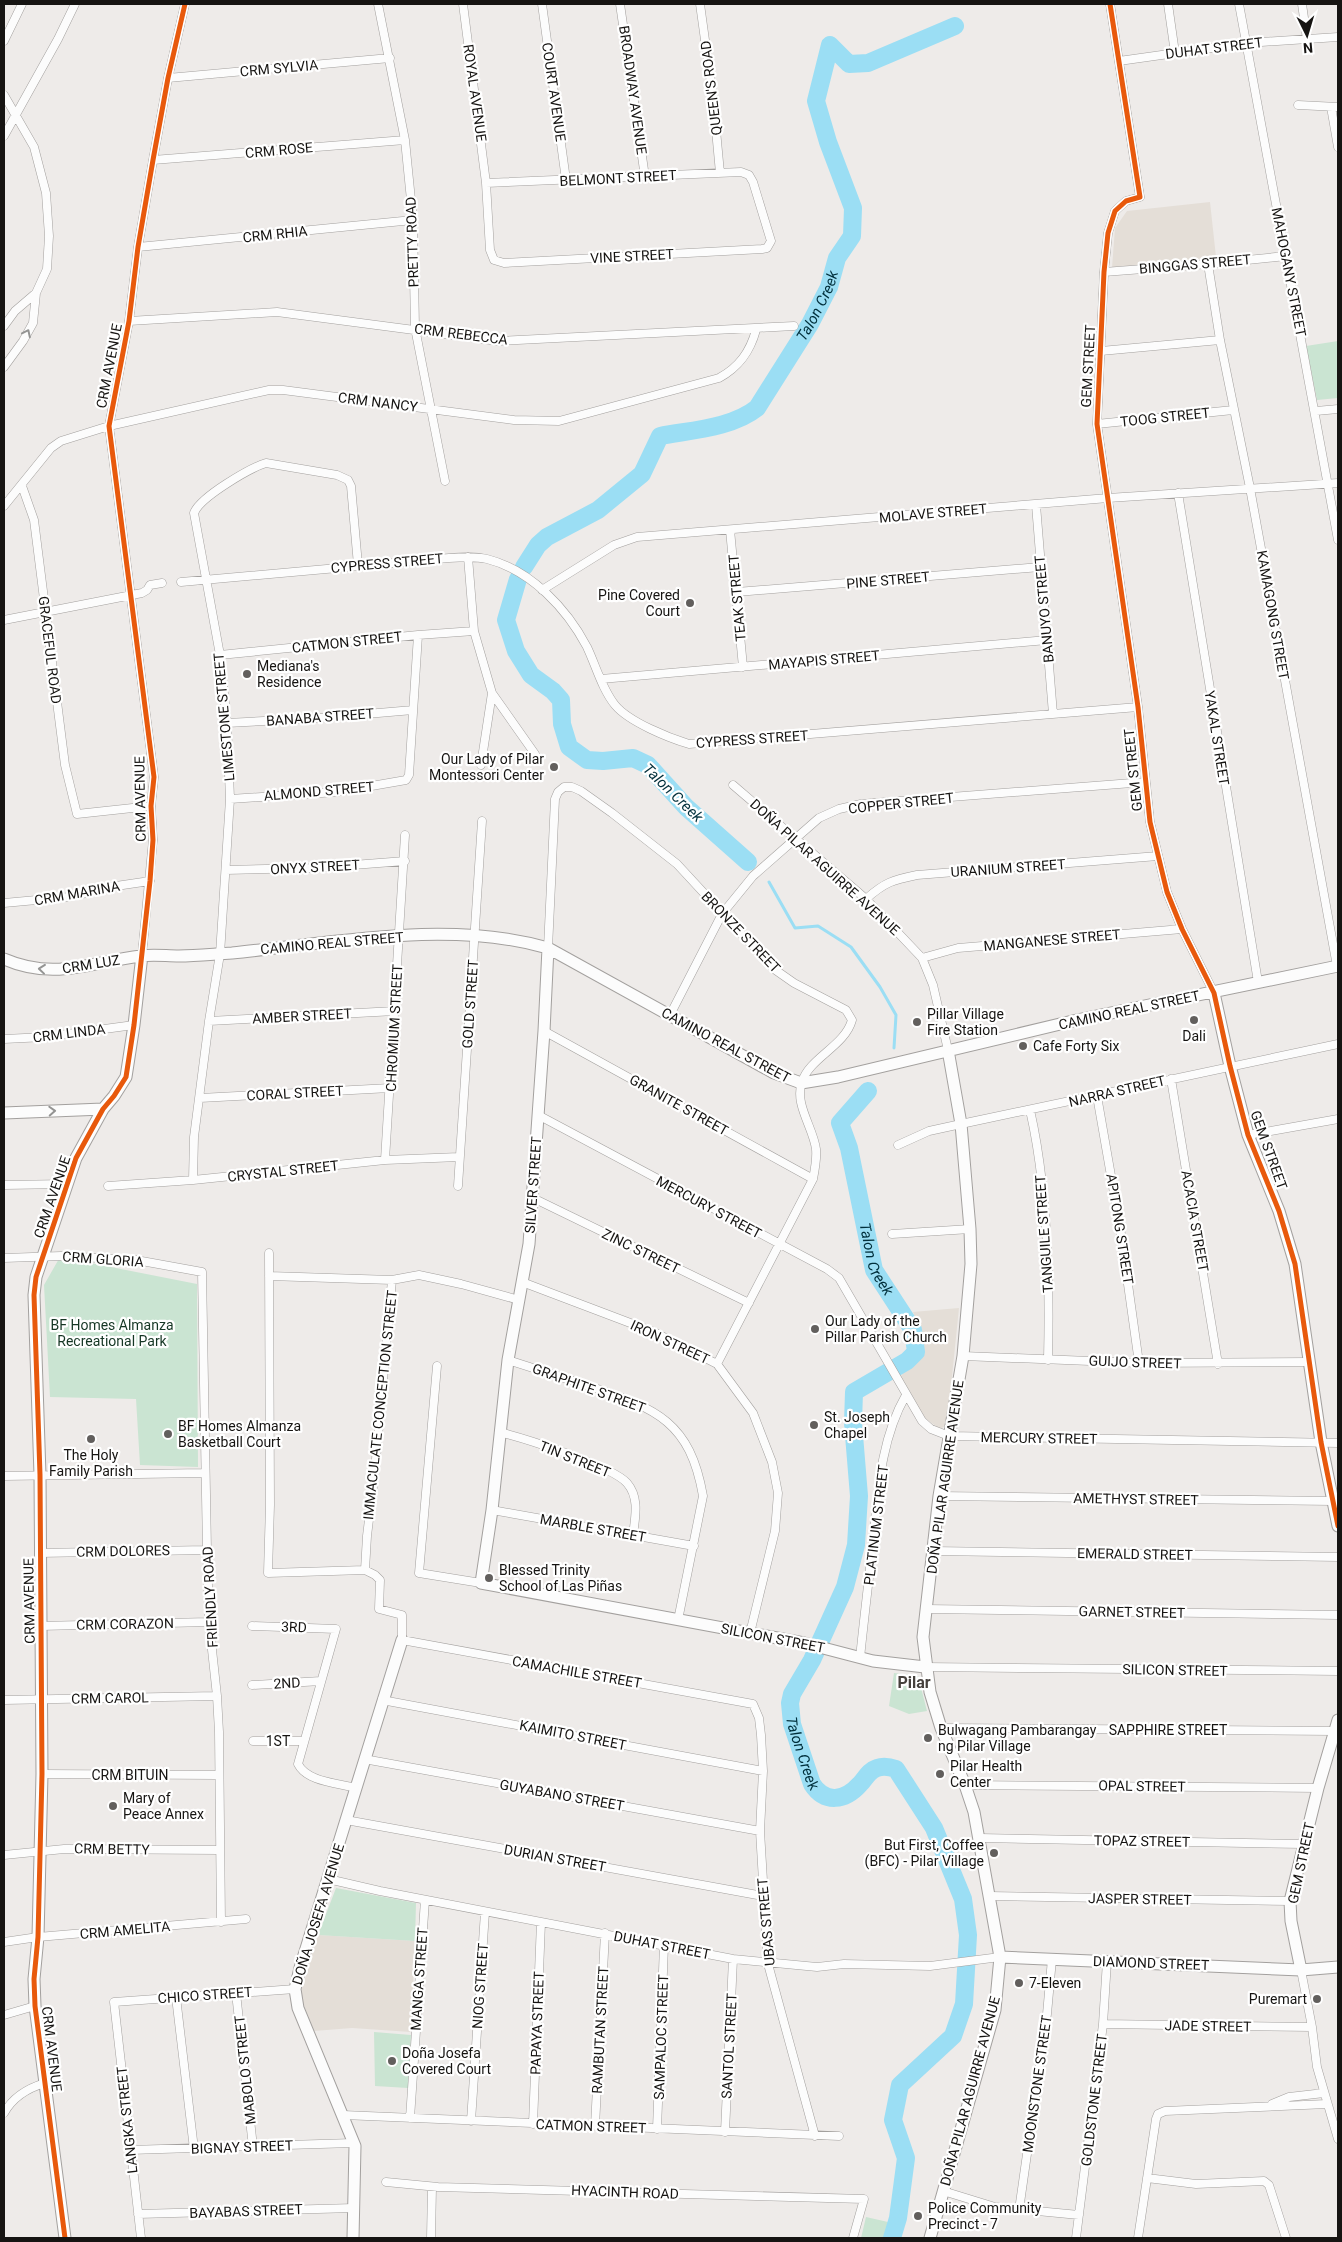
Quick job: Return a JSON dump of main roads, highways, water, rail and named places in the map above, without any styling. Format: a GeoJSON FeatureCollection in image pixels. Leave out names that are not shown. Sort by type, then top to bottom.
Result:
{"type":"FeatureCollection","features":[{"type":"Feature","properties":{"kind":"waterway","name":"Talon Creek"},"geometry":{"type":"LineString","coordinates":[[524,567],[538,545],[547,537],[598,510],[642,474],[660,436],[723,424],[747,415],[757,408],[810,324],[829,287],[837,258],[852,236],[853,208],[828,142],[816,101],[830,45],[849,64],[868,63],[955,26]]}},
{"type":"Feature","properties":{"kind":"waterway","name":"Talon Creek"},"geometry":{"type":"LineString","coordinates":[[518,579],[506,620],[516,651],[531,675],[553,691],[561,700],[562,724],[569,747],[587,760],[603,761],[633,758],[648,765],[686,807],[748,862]]}},
{"type":"Feature","properties":{"kind":"waterway","name":"Talon Creek"},"geometry":{"type":"LineString","coordinates":[[769,882],[795,928],[818,926],[851,947],[880,987],[896,1015],[894,1048]]}},
{"type":"Feature","properties":{"kind":"waterway","name":"Talon Creek"},"geometry":{"type":"LineString","coordinates":[[868,1091],[840,1123],[849,1148],[874,1270],[913,1330],[916,1352],[907,1361],[854,1392],[853,1423],[859,1496],[856,1545],[845,1587],[812,1660],[792,1694],[790,1703],[792,1724],[812,1784],[817,1790],[829,1797],[842,1797],[854,1790],[874,1769],[879,1767],[896,1769],[934,1828],[963,1899],[968,1935],[964,2004],[953,2036],[900,2085],[893,2120],[906,2158],[898,2218],[892,2238]]}},
{"type":"Feature","properties":{"kind":"place","name":"Pine Covered Court"},"geometry":{"type":"Point","coordinates":[690,603]}},
{"type":"Feature","properties":{"kind":"place","name":"Mediana's Residence"},"geometry":{"type":"Point","coordinates":[247,674]}},
{"type":"Feature","properties":{"kind":"place","name":"Our Lady of Pilar Montessori Center"},"geometry":{"type":"Point","coordinates":[554,767]}},
{"type":"Feature","properties":{"kind":"place","name":"Dali"},"geometry":{"type":"Point","coordinates":[1194,1020]}},
{"type":"Feature","properties":{"kind":"place","name":"Pillar Village Fire Station"},"geometry":{"type":"Point","coordinates":[917,1022]}},
{"type":"Feature","properties":{"kind":"place","name":"Cafe Forty Six"},"geometry":{"type":"Point","coordinates":[1023,1046]}},
{"type":"Feature","properties":{"kind":"place","name":"Our Lady of the Pillar Parish Church"},"geometry":{"type":"Point","coordinates":[815,1329]}},
{"type":"Feature","properties":{"kind":"place","name":"St. Joseph Chapel"},"geometry":{"type":"Point","coordinates":[814,1425]}},
{"type":"Feature","properties":{"kind":"place","name":"BF Homes Almanza Basketball Court"},"geometry":{"type":"Point","coordinates":[168,1434]}},
{"type":"Feature","properties":{"kind":"place","name":"The Holy Family Parish"},"geometry":{"type":"Point","coordinates":[91,1439]}},
{"type":"Feature","properties":{"kind":"place","name":"Blessed Trinity School of Las Piñas"},"geometry":{"type":"Point","coordinates":[489,1578]}},
{"type":"Feature","properties":{"kind":"place","name":"Bulwagang Pambarangay ng Pilar Village"},"geometry":{"type":"Point","coordinates":[928,1738]}},
{"type":"Feature","properties":{"kind":"place","name":"Pilar Health Center"},"geometry":{"type":"Point","coordinates":[940,1774]}},
{"type":"Feature","properties":{"kind":"place","name":"Mary of Peace Annex"},"geometry":{"type":"Point","coordinates":[113,1806]}},
{"type":"Feature","properties":{"kind":"place","name":"But First, Coffee (BFC) - Pilar Village"},"geometry":{"type":"Point","coordinates":[994,1853]}},
{"type":"Feature","properties":{"kind":"place","name":"7-Eleven"},"geometry":{"type":"Point","coordinates":[1019,1983]}},
{"type":"Feature","properties":{"kind":"place","name":"Puremart"},"geometry":{"type":"Point","coordinates":[1317,1999]}},
{"type":"Feature","properties":{"kind":"place","name":"Doña Josefa Covered Court"},"geometry":{"type":"Point","coordinates":[392,2061]}},
{"type":"Feature","properties":{"kind":"place","name":"Police Community Precinct - 7"},"geometry":{"type":"Point","coordinates":[918,2216]}},
{"type":"Feature","properties":{"kind":"district","name":"Pilar"},"geometry":{"type":"Point","coordinates":[914,1682]}},
{"type":"Feature","properties":{"kind":"park label","name":"BF Homes Almanza Recreational Park"},"geometry":{"type":"Point","coordinates":[112,1334]}}]}
